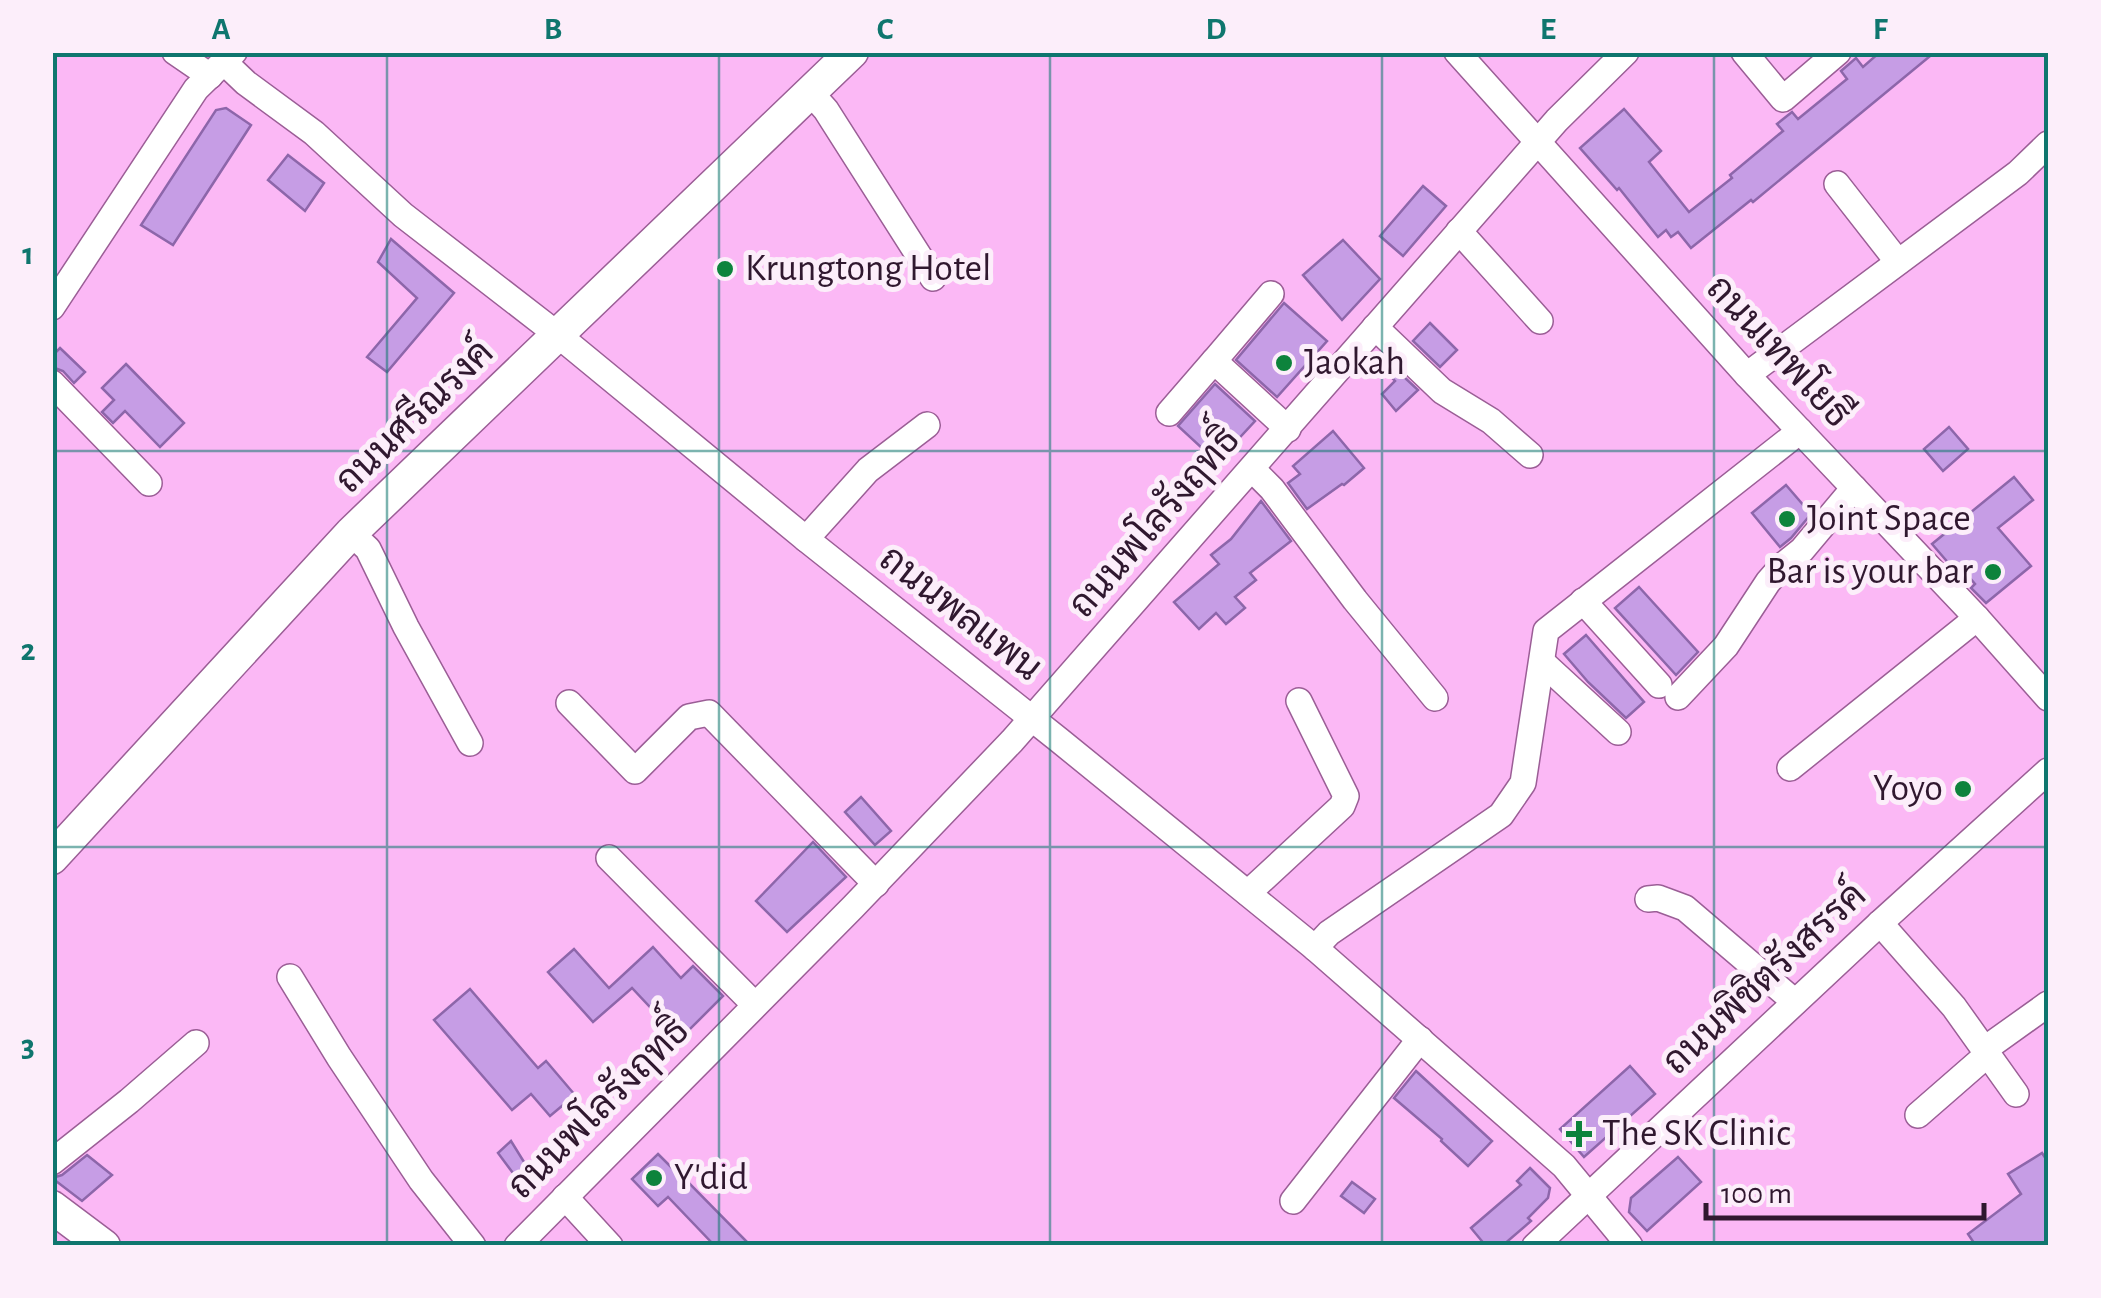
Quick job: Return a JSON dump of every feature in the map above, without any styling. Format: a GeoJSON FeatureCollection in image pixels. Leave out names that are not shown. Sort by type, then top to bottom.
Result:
{"type":"FeatureCollection","features":[{"type":"Feature","properties":{"kind":"main road","name":"ถนนศรีณรงค์"},"geometry":{"type":"LineString","coordinates":[[52,858],[351,533],[852,52]]}},
{"type":"Feature","properties":{"kind":"main road"},"geometry":{"type":"LineString","coordinates":[[52,1207],[104,1246]]}},
{"type":"Feature","properties":{"kind":"street","name":"ถนนพลแพน"},"geometry":{"type":"LineString","coordinates":[[175,52],[223,63],[314,133],[403,214],[1248,893],[1564,1166],[1630,1246]]}},
{"type":"Feature","properties":{"kind":"street","name":"ถนนเทพโยธี"},"geometry":{"type":"LineString","coordinates":[[1458,52],[1746,375],[2048,698]]}},
{"type":"Feature","properties":{"kind":"street","name":"ถนนพโลรังฤทธิ์"},"geometry":{"type":"LineString","coordinates":[[517,1246],[876,884],[1032,719],[1459,231],[1626,52]]}},
{"type":"Feature","properties":{"kind":"street"},"geometry":{"type":"LineString","coordinates":[[1744,52],[1783,99],[1838,52]]}},
{"type":"Feature","properties":{"kind":"street"},"geometry":{"type":"LineString","coordinates":[[52,308],[196,90],[223,63]]}},
{"type":"Feature","properties":{"kind":"street"},"geometry":{"type":"LineString","coordinates":[[810,92],[826,110],[933,278]]}},
{"type":"Feature","properties":{"kind":"street"},"geometry":{"type":"LineString","coordinates":[[1746,375],[2018,174],[2048,144]]}},
{"type":"Feature","properties":{"kind":"street"},"geometry":{"type":"LineString","coordinates":[[1838,184],[1898,262]]}},
{"type":"Feature","properties":{"kind":"street"},"geometry":{"type":"LineString","coordinates":[[1459,231],[1540,322]]}},
{"type":"Feature","properties":{"kind":"street"},"geometry":{"type":"LineString","coordinates":[[1169,413],[1271,294]]}},
{"type":"Feature","properties":{"kind":"street"},"geometry":{"type":"LineString","coordinates":[[1375,327],[1442,391],[1490,421],[1530,456]]}},
{"type":"Feature","properties":{"kind":"street"},"geometry":{"type":"LineString","coordinates":[[1214,361],[1288,428]]}},
{"type":"Feature","properties":{"kind":"street"},"geometry":{"type":"LineString","coordinates":[[52,383],[149,483]]}},
{"type":"Feature","properties":{"kind":"street"},"geometry":{"type":"LineString","coordinates":[[806,539],[868,470],[927,425]]}},
{"type":"Feature","properties":{"kind":"street"},"geometry":{"type":"LineString","coordinates":[[1315,948],[1329,933],[1502,815],[1523,783],[1546,631],[1800,431]]}},
{"type":"Feature","properties":{"kind":"street"},"geometry":{"type":"LineString","coordinates":[[1252,469],[1272,489],[1355,600],[1436,698]]}},
{"type":"Feature","properties":{"kind":"street"},"geometry":{"type":"LineString","coordinates":[[1583,601],[1668,691],[1726,646],[1768,582],[1802,550],[1854,488]]}},
{"type":"Feature","properties":{"kind":"street"},"geometry":{"type":"LineString","coordinates":[[351,533],[368,549],[406,628],[470,743]]}},
{"type":"Feature","properties":{"kind":"street"},"geometry":{"type":"LineString","coordinates":[[1790,768],[1977,618]]}},
{"type":"Feature","properties":{"kind":"street"},"geometry":{"type":"LineString","coordinates":[[1542,662],[1618,732]]}},
{"type":"Feature","properties":{"kind":"street"},"geometry":{"type":"LineString","coordinates":[[1248,893],[1342,806],[1346,796],[1299,702]]}},
{"type":"Feature","properties":{"kind":"street"},"geometry":{"type":"LineString","coordinates":[[569,703],[635,771],[690,717],[709,713],[876,884]]}},
{"type":"Feature","properties":{"kind":"street","name":"ถนนพิชิตรังสรรค์"},"geometry":{"type":"LineString","coordinates":[[1536,1246],[2048,771]]}},
{"type":"Feature","properties":{"kind":"street"},"geometry":{"type":"LineString","coordinates":[[609,858],[755,1005]]}},
{"type":"Feature","properties":{"kind":"street"},"geometry":{"type":"LineString","coordinates":[[1648,899],[1658,898],[1685,908],[1795,1002]]}},
{"type":"Feature","properties":{"kind":"street"},"geometry":{"type":"LineString","coordinates":[[1880,923],[1954,1007],[2016,1094]]}},
{"type":"Feature","properties":{"kind":"street"},"geometry":{"type":"LineString","coordinates":[[290,977],[421,1180],[473,1246]]}},
{"type":"Feature","properties":{"kind":"street"},"geometry":{"type":"LineString","coordinates":[[1918,1115],[1986,1052],[2048,1004]]}},
{"type":"Feature","properties":{"kind":"street"},"geometry":{"type":"LineString","coordinates":[[1294,1201],[1420,1039]]}},
{"type":"Feature","properties":{"kind":"street"},"geometry":{"type":"LineString","coordinates":[[52,1162],[196,1043]]}},
{"type":"Feature","properties":{"kind":"street"},"geometry":{"type":"LineString","coordinates":[[565,1198],[610,1246]]}},
{"type":"Feature","properties":{"kind":"building"},"geometry":{"type":"Polygon","coordinates":[[[1880,52],[1935,52],[1691,248],[1678,232],[1671,237],[1666,230],[1658,237],[1580,148],[1624,109],[1661,151],[1649,162],[1689,212],[1783,131],[1777,124],[1792,112],[1798,119],[1847,79],[1841,71],[1856,58],[1863,67],[1880,52]]]}},
{"type":"Feature","properties":{"kind":"building"},"geometry":{"type":"Polygon","coordinates":[[[226,108],[251,125],[173,245],[141,225],[216,110],[226,108]]]}},
{"type":"Feature","properties":{"kind":"building"},"geometry":{"type":"Polygon","coordinates":[[[288,155],[324,183],[305,211],[268,180],[288,155]]]}},
{"type":"Feature","properties":{"kind":"building"},"geometry":{"type":"Polygon","coordinates":[[[1423,186],[1446,206],[1403,256],[1380,236],[1423,186]]]}},
{"type":"Feature","properties":{"kind":"building"},"geometry":{"type":"Polygon","coordinates":[[[391,239],[454,293],[387,372],[367,357],[417,298],[378,262],[391,239]]]}},
{"type":"Feature","properties":{"kind":"building"},"geometry":{"type":"Polygon","coordinates":[[[1343,240],[1380,279],[1342,320],[1303,275],[1343,240]]]}},
{"type":"Feature","properties":{"kind":"building"},"geometry":{"type":"Polygon","coordinates":[[[1284,303],[1327,341],[1277,397],[1236,360],[1284,303]]]}},
{"type":"Feature","properties":{"kind":"building"},"geometry":{"type":"Polygon","coordinates":[[[1430,323],[1457,350],[1440,367],[1413,341],[1430,323]]]}},
{"type":"Feature","properties":{"kind":"building"},"geometry":{"type":"Polygon","coordinates":[[[60,348],[85,372],[74,383],[63,371],[52,367],[52,356],[60,348]]]}},
{"type":"Feature","properties":{"kind":"building"},"geometry":{"type":"Polygon","coordinates":[[[1388,362],[1418,390],[1396,411],[1382,394],[1395,381],[1382,367],[1388,362]]]}},
{"type":"Feature","properties":{"kind":"building"},"geometry":{"type":"Polygon","coordinates":[[[126,364],[184,423],[160,447],[125,411],[113,423],[102,412],[114,400],[102,388],[126,364]]]}},
{"type":"Feature","properties":{"kind":"building"},"geometry":{"type":"Polygon","coordinates":[[[1215,384],[1255,421],[1217,462],[1178,426],[1215,384]]]}},
{"type":"Feature","properties":{"kind":"building"},"geometry":{"type":"Polygon","coordinates":[[[1949,427],[1968,449],[1943,471],[1924,449],[1949,427]]]}},
{"type":"Feature","properties":{"kind":"building"},"geometry":{"type":"Polygon","coordinates":[[[1333,431],[1364,468],[1307,509],[1288,483],[1300,474],[1293,466],[1333,431]]]}},
{"type":"Feature","properties":{"kind":"building"},"geometry":{"type":"Polygon","coordinates":[[[2014,477],[2033,500],[1998,528],[2031,566],[1986,603],[1971,588],[1975,584],[1956,562],[1951,566],[1932,544],[2014,477]]]}},
{"type":"Feature","properties":{"kind":"building"},"geometry":{"type":"Polygon","coordinates":[[[1786,485],[1811,514],[1780,547],[1752,513],[1786,485]]]}},
{"type":"Feature","properties":{"kind":"building"},"geometry":{"type":"Polygon","coordinates":[[[1261,501],[1291,541],[1250,573],[1256,580],[1235,597],[1245,608],[1226,624],[1216,613],[1199,629],[1174,602],[1219,564],[1211,555],[1231,539],[1261,501]]]}},
{"type":"Feature","properties":{"kind":"building"},"geometry":{"type":"Polygon","coordinates":[[[1639,587],[1698,652],[1676,675],[1615,608],[1639,587]]]}},
{"type":"Feature","properties":{"kind":"building"},"geometry":{"type":"Polygon","coordinates":[[[1586,635],[1644,702],[1626,718],[1564,654],[1586,635]]]}},
{"type":"Feature","properties":{"kind":"building"},"geometry":{"type":"Polygon","coordinates":[[[861,797],[891,831],[875,845],[845,812],[861,797]]]}},
{"type":"Feature","properties":{"kind":"building"},"geometry":{"type":"Polygon","coordinates":[[[813,842],[846,877],[787,932],[756,901],[813,842]]]}},
{"type":"Feature","properties":{"kind":"building"},"geometry":{"type":"Polygon","coordinates":[[[653,947],[681,978],[693,966],[723,996],[680,1039],[632,988],[593,1022],[548,972],[574,949],[609,988],[653,947]]]}},
{"type":"Feature","properties":{"kind":"building"},"geometry":{"type":"Polygon","coordinates":[[[470,989],[538,1068],[546,1061],[575,1095],[550,1116],[531,1094],[512,1110],[434,1020],[470,989]]]}},
{"type":"Feature","properties":{"kind":"building"},"geometry":{"type":"Polygon","coordinates":[[[1630,1066],[1655,1094],[1584,1157],[1560,1129],[1630,1066]]]}},
{"type":"Feature","properties":{"kind":"building"},"geometry":{"type":"Polygon","coordinates":[[[1416,1071],[1492,1141],[1468,1166],[1394,1098],[1416,1071]]]}},
{"type":"Feature","properties":{"kind":"building"},"geometry":{"type":"Polygon","coordinates":[[[511,1141],[537,1183],[527,1192],[498,1153],[511,1141]]]}},
{"type":"Feature","properties":{"kind":"building"},"geometry":{"type":"Polygon","coordinates":[[[2042,1153],[2048,1162],[2048,1246],[1976,1246],[1968,1234],[2021,1194],[2008,1174],[2042,1153]]]}},
{"type":"Feature","properties":{"kind":"building"},"geometry":{"type":"Polygon","coordinates":[[[658,1154],[751,1246],[715,1246],[668,1197],[658,1206],[632,1179],[658,1154]]]}},
{"type":"Feature","properties":{"kind":"building"},"geometry":{"type":"Polygon","coordinates":[[[87,1155],[112,1175],[82,1201],[52,1178],[87,1155]]]}},
{"type":"Feature","properties":{"kind":"building"},"geometry":{"type":"Polygon","coordinates":[[[1678,1157],[1701,1182],[1647,1231],[1629,1212],[1631,1198],[1678,1157]]]}},
{"type":"Feature","properties":{"kind":"building"},"geometry":{"type":"Polygon","coordinates":[[[1530,1168],[1550,1188],[1548,1198],[1528,1218],[1531,1221],[1502,1246],[1486,1246],[1471,1228],[1521,1185],[1517,1181],[1530,1168]]]}},
{"type":"Feature","properties":{"kind":"building"},"geometry":{"type":"Polygon","coordinates":[[[1352,1182],[1375,1199],[1364,1213],[1341,1196],[1352,1182]]]}},
{"type":"Feature","properties":{"kind":"place","name":"Krungtong Hotel"},"geometry":{"type":"Point","coordinates":[725,269]}},
{"type":"Feature","properties":{"kind":"place","name":"Jaokah"},"geometry":{"type":"Point","coordinates":[1284,363]}},
{"type":"Feature","properties":{"kind":"place","name":"Joint Space"},"geometry":{"type":"Point","coordinates":[1787,519]}},
{"type":"Feature","properties":{"kind":"place","name":"Bar is your bar"},"geometry":{"type":"Point","coordinates":[1993,572]}},
{"type":"Feature","properties":{"kind":"place","name":"Yoyo"},"geometry":{"type":"Point","coordinates":[1963,789]}},
{"type":"Feature","properties":{"kind":"place","name":"The SK Clinic"},"geometry":{"type":"Point","coordinates":[1579,1134]}},
{"type":"Feature","properties":{"kind":"place","name":"Y'did"},"geometry":{"type":"Point","coordinates":[654,1178]}}]}
